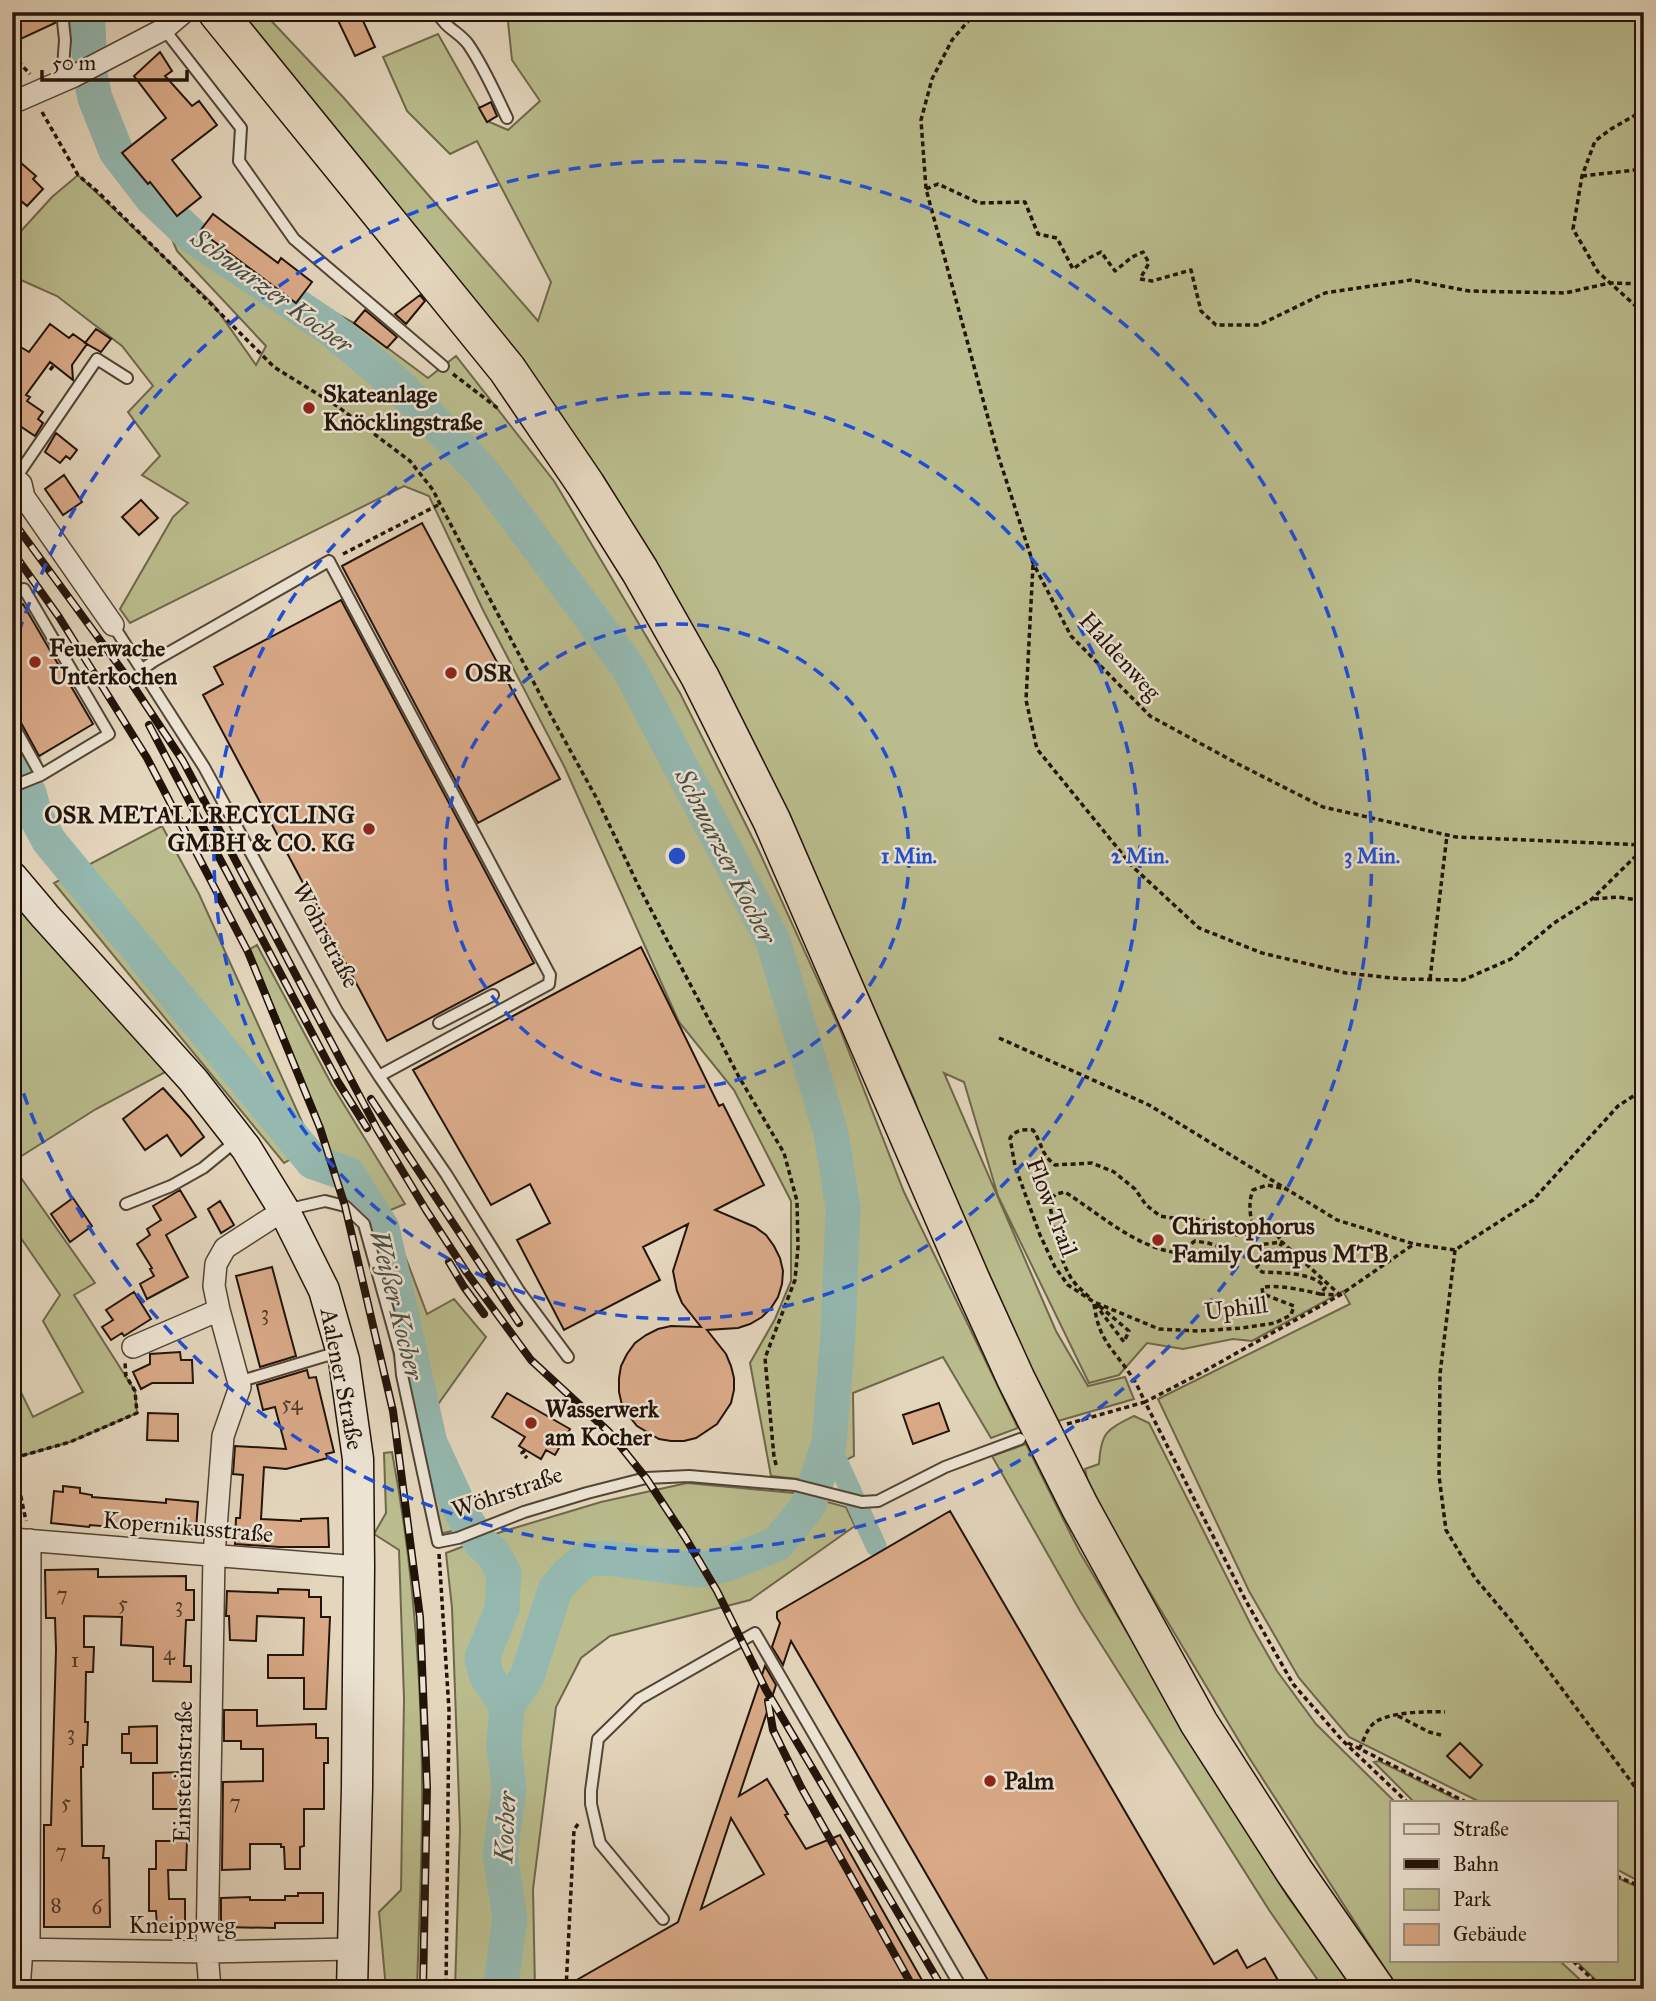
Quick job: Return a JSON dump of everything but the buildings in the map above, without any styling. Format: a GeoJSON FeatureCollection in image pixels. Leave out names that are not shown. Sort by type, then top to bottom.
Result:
{"type":"FeatureCollection","features":[{"type":"Feature","properties":{"kind":"highway"},"geometry":{"type":"LineString","coordinates":[[217,12],[507,369],[586,485],[640,571],[700,677],[772,821],[971,1280],[1016,1379],[1080,1507],[1199,1723],[1293,1871],[1376,1989]]}},
{"type":"Feature","properties":{"kind":"street"},"geometry":{"type":"LineString","coordinates":[[12,103],[81,72],[164,29],[184,12]]}},
{"type":"Feature","properties":{"kind":"street","name":"Wöhrstraße"},"geometry":{"type":"LineString","coordinates":[[16,492],[113,625]]}},
{"type":"Feature","properties":{"kind":"street","name":"Aalener Straße"},"geometry":{"type":"LineString","coordinates":[[12,877],[193,1080],[239,1139],[284,1210],[324,1290],[341,1351],[358,1459],[357,1788],[352,1989]]}},
{"type":"Feature","properties":{"kind":"street"},"geometry":{"type":"LineString","coordinates":[[238,1382],[214,1286],[216,1264],[225,1248],[284,1210]]}},
{"type":"Feature","properties":{"kind":"street"},"geometry":{"type":"LineString","coordinates":[[133,1347],[219,1310]]}},
{"type":"Feature","properties":{"kind":"street","name":"Einsteinstraße"},"geometry":{"type":"LineString","coordinates":[[210,1989],[207,1952],[214,1555],[223,1436],[240,1387],[238,1382]]}},
{"type":"Feature","properties":{"kind":"street"},"geometry":{"type":"LineString","coordinates":[[19,1989],[17,1949],[29,1945],[21,1539]]}},
{"type":"Feature","properties":{"kind":"street","name":"Kopernikusstraße"},"geometry":{"type":"LineString","coordinates":[[21,1539],[359,1567]]}},
{"type":"Feature","properties":{"kind":"street","name":"Kneippweg"},"geometry":{"type":"LineString","coordinates":[[17,1949],[207,1952],[352,1949]]}},
{"type":"Feature","properties":{"kind":"lane"},"geometry":{"type":"LineString","coordinates":[[62,12],[65,40],[62,81]]}},
{"type":"Feature","properties":{"kind":"lane"},"geometry":{"type":"LineString","coordinates":[[437,12],[443,24],[465,40],[480,62],[507,118]]}},
{"type":"Feature","properties":{"kind":"lane"},"geometry":{"type":"LineString","coordinates":[[164,29],[241,128],[239,162],[294,239],[443,366]]}},
{"type":"Feature","properties":{"kind":"lane"},"geometry":{"type":"LineString","coordinates":[[16,492],[97,359],[127,377]]}},
{"type":"Feature","properties":{"kind":"lane"},"geometry":{"type":"LineString","coordinates":[[141,670],[329,561],[550,975],[549,984],[379,1076]]}},
{"type":"Feature","properties":{"kind":"lane"},"geometry":{"type":"LineString","coordinates":[[12,596],[24,589],[109,734],[41,775],[21,783],[12,779]]}},
{"type":"Feature","properties":{"kind":"lane","name":"Wöhrstraße"},"geometry":{"type":"LineString","coordinates":[[113,625],[204,767],[337,1011],[446,1174],[519,1291],[568,1357]]}},
{"type":"Feature","properties":{"kind":"lane"},"geometry":{"type":"LineString","coordinates":[[12,723],[41,775]]}},
{"type":"Feature","properties":{"kind":"lane"},"geometry":{"type":"LineString","coordinates":[[439,1023],[493,995]]}},
{"type":"Feature","properties":{"kind":"lane"},"geometry":{"type":"LineString","coordinates":[[126,1204],[171,1186],[203,1168],[239,1139]]}},
{"type":"Feature","properties":{"kind":"lane","name":"Wöhrstraße"},"geometry":{"type":"LineString","coordinates":[[284,1210],[325,1201],[345,1206],[364,1224],[400,1353],[402,1375],[438,1542],[458,1538],[524,1512],[646,1478],[689,1476],[795,1485],[862,1502],[878,1501],[945,1467],[1020,1440]]}},
{"type":"Feature","properties":{"kind":"lane"},"geometry":{"type":"LineString","coordinates":[[238,1382],[341,1351]]}},
{"type":"Feature","properties":{"kind":"lane"},"geometry":{"type":"LineString","coordinates":[[663,1919],[600,1843],[591,1804],[598,1739],[639,1699],[755,1633],[962,1989]]}},
{"type":"Feature","properties":{"kind":"path","name":"Haldenweg"},"geometry":{"type":"LineString","coordinates":[[975,12],[953,40],[932,79],[921,120],[926,189],[998,455],[1033,563],[1071,636],[1150,716],[1323,807],[1470,838],[1644,846]]}},
{"type":"Feature","properties":{"kind":"path"},"geometry":{"type":"LineString","coordinates":[[33,95],[78,175],[157,249],[274,367],[337,406],[410,461],[433,490],[597,799],[638,885],[733,1065],[784,1153],[797,1201],[798,1247],[795,1280],[765,1358],[774,1457],[782,1484]]}},
{"type":"Feature","properties":{"kind":"path"},"geometry":{"type":"LineString","coordinates":[[1644,110],[1595,141],[1581,176],[1573,229],[1598,272],[1644,311]]}},
{"type":"Feature","properties":{"kind":"path"},"geometry":{"type":"LineString","coordinates":[[1581,176],[1644,169]]}},
{"type":"Feature","properties":{"kind":"path"},"geometry":{"type":"LineString","coordinates":[[926,189],[938,184],[979,203],[1025,202],[1038,234],[1057,238],[1073,269],[1101,252],[1115,271],[1143,252],[1149,263],[1140,279],[1152,281],[1191,270],[1202,311],[1216,325],[1259,325],[1325,293],[1411,280],[1469,292],[1565,293],[1610,283],[1644,284]]}},
{"type":"Feature","properties":{"kind":"path"},"geometry":{"type":"LineString","coordinates":[[50,370],[54,365]]}},
{"type":"Feature","properties":{"kind":"path"},"geometry":{"type":"LineString","coordinates":[[443,366],[502,412]]}},
{"type":"Feature","properties":{"kind":"path"},"geometry":{"type":"LineString","coordinates":[[329,561],[440,504]]}},
{"type":"Feature","properties":{"kind":"path"},"geometry":{"type":"LineString","coordinates":[[1033,563],[1026,699],[1037,749],[1133,867],[1199,928],[1262,953],[1346,973],[1402,979],[1462,980],[1511,959],[1554,923],[1592,899],[1644,846]]}},
{"type":"Feature","properties":{"kind":"path"},"geometry":{"type":"LineString","coordinates":[[1430,979],[1447,835]]}},
{"type":"Feature","properties":{"kind":"path"},"geometry":{"type":"LineString","coordinates":[[1592,899],[1618,897],[1644,901]]}},
{"type":"Feature","properties":{"kind":"path"},"geometry":{"type":"LineString","coordinates":[[999,1038],[1149,1105],[1337,1220],[1414,1244],[1455,1250],[1533,1200],[1618,1106],[1644,1089]]}},
{"type":"Feature","properties":{"kind":"path","name":"Flow Trail"},"geometry":{"type":"LineString","coordinates":[[1094,1302],[1068,1285],[1045,1246],[1015,1166],[1010,1138],[1014,1133],[1024,1129],[1032,1130],[1045,1157],[1055,1165],[1092,1163],[1114,1172],[1135,1189],[1146,1205],[1160,1216],[1190,1217],[1239,1235],[1247,1234],[1253,1228]]}},
{"type":"Feature","properties":{"kind":"path"},"geometry":{"type":"LineString","coordinates":[[1286,1189],[1267,1185],[1254,1190],[1250,1197],[1253,1228],[1265,1227],[1276,1233],[1282,1242],[1340,1295]]}},
{"type":"Feature","properties":{"kind":"path"},"geometry":{"type":"LineString","coordinates":[[1094,1302],[1129,1331],[1124,1342],[1094,1302],[1069,1275],[1055,1234],[1049,1201],[1056,1194],[1065,1192],[1100,1217],[1167,1252],[1180,1253],[1195,1241],[1239,1253],[1257,1245],[1282,1242]]}},
{"type":"Feature","properties":{"kind":"path","name":"Uphill"},"geometry":{"type":"LineString","coordinates":[[1094,1302],[1159,1329],[1199,1331],[1275,1323],[1291,1315],[1294,1306],[1262,1294],[1262,1288],[1267,1285],[1320,1294],[1325,1288],[1316,1278],[1262,1272],[1257,1267],[1260,1262],[1278,1253],[1282,1242]]}},
{"type":"Feature","properties":{"kind":"path"},"geometry":{"type":"LineString","coordinates":[[1065,1424],[1145,1402],[1340,1295],[1414,1244]]}},
{"type":"Feature","properties":{"kind":"path"},"geometry":{"type":"LineString","coordinates":[[1455,1250],[1440,1374],[1439,1476],[1446,1530],[1475,1578],[1513,1623],[1644,1799]]}},
{"type":"Feature","properties":{"kind":"path"},"geometry":{"type":"LineString","coordinates":[[1320,1294],[1340,1295]]}},
{"type":"Feature","properties":{"kind":"path"},"geometry":{"type":"LineString","coordinates":[[1094,1302],[1097,1322],[1107,1346],[1134,1378],[1246,1601],[1293,1684],[1342,1740],[1406,1801]]}},
{"type":"Feature","properties":{"kind":"path"},"geometry":{"type":"LineString","coordinates":[[21,1539],[13,1456],[70,1442],[137,1413],[135,1391],[126,1376],[125,1353],[133,1347]]}},
{"type":"Feature","properties":{"kind":"path"},"geometry":{"type":"LineString","coordinates":[[525,1450],[522,1453],[527,1458]]}},
{"type":"Feature","properties":{"kind":"path"},"geometry":{"type":"LineString","coordinates":[[438,1542],[449,1710],[446,1989]]}},
{"type":"Feature","properties":{"kind":"path"},"geometry":{"type":"LineString","coordinates":[[1359,1749],[1376,1721],[1407,1713],[1445,1712]]}},
{"type":"Feature","properties":{"kind":"path"},"geometry":{"type":"LineString","coordinates":[[1395,1716],[1441,1735]]}},
{"type":"Feature","properties":{"kind":"path"},"geometry":{"type":"LineString","coordinates":[[1342,1740],[1464,1801]]}},
{"type":"Feature","properties":{"kind":"path"},"geometry":{"type":"LineString","coordinates":[[566,1989],[574,1830],[591,1804]]}},
{"type":"Feature","properties":{"kind":"path"},"geometry":{"type":"LineString","coordinates":[[1618,1877],[1644,1888]]}},
{"type":"Feature","properties":{"kind":"path"},"geometry":{"type":"LineString","coordinates":[[1574,1962],[1603,1989]]}},
{"type":"Feature","properties":{"kind":"green space"},"geometry":{"type":"Polygon","coordinates":[[[241,12],[263,12],[343,97],[538,321],[551,282],[477,141],[450,154],[407,111],[383,57],[438,34],[487,121],[508,130],[540,101],[512,60],[507,12],[1644,12],[1644,1884],[1618,1870],[1618,1801],[1478,1801],[1349,1737],[1299,1678],[1249,1591],[1158,1399],[1350,1304],[1343,1291],[1252,1341],[1233,1339],[1183,1349],[1147,1343],[1119,1375],[1089,1383],[998,1196],[964,1082],[944,1073],[1056,1331],[1088,1386],[1125,1377],[1134,1399],[1058,1421],[944,1189],[915,1101],[827,902],[766,770],[689,622],[604,478],[518,362],[407,227],[241,12]]]}},
{"type":"Feature","properties":{"kind":"green space"},"geometry":{"type":"Polygon","coordinates":[[[122,153],[177,216],[200,231],[289,308],[316,302],[354,323],[428,378],[456,356],[554,481],[680,693],[759,851],[840,1029],[904,1192],[1018,1428],[991,1438],[943,1357],[853,1393],[854,1456],[807,1480],[771,1476],[750,1363],[775,1319],[791,1281],[791,1201],[734,1090],[679,1022],[565,768],[483,610],[429,496],[404,486],[130,623],[120,609],[173,517],[188,503],[142,475],[160,456],[128,412],[153,386],[122,346],[57,296],[12,276],[12,241],[52,197],[78,175],[213,304],[256,365],[266,346],[177,251],[163,218],[111,160],[122,153]]]}},
{"type":"Feature","properties":{"kind":"green space"},"geometry":{"type":"Polygon","coordinates":[[[162,826],[199,894],[313,1146],[284,1163],[54,883],[162,826]]]}},
{"type":"Feature","properties":{"kind":"green space"},"geometry":{"type":"Polygon","coordinates":[[[14,900],[171,1069],[96,1109],[12,1162],[12,901],[14,900]]]}},
{"type":"Feature","properties":{"kind":"green space"},"geometry":{"type":"Polygon","coordinates":[[[257,945],[332,1085],[405,1204],[388,1211],[427,1314],[454,1299],[486,1337],[429,1417],[461,1529],[439,1534],[405,1374],[408,1368],[394,1296],[371,1228],[347,1201],[321,1124],[250,949],[257,945]]]}},
{"type":"Feature","properties":{"kind":"green space"},"geometry":{"type":"Polygon","coordinates":[[[12,1165],[95,1283],[74,1295],[135,1391],[137,1413],[70,1442],[14,1458],[12,1387],[18,1386],[33,1417],[83,1392],[43,1321],[60,1295],[14,1228],[12,1165]]]}},
{"type":"Feature","properties":{"kind":"green space"},"geometry":{"type":"Polygon","coordinates":[[[1134,1416],[1149,1423],[1277,1671],[1316,1724],[1394,1801],[1390,1801],[1390,1962],[1561,1962],[1590,1989],[1398,1989],[1248,1756],[1090,1492],[1085,1469],[1099,1464],[1104,1438],[1117,1425],[1134,1416]]]}},
{"type":"Feature","properties":{"kind":"green space"},"geometry":{"type":"Polygon","coordinates":[[[1026,1444],[1079,1551],[1202,1759],[1288,1897],[1354,1989],[1324,1989],[1269,1910],[1080,1611],[992,1456],[1026,1444]]]}},
{"type":"Feature","properties":{"kind":"green space"},"geometry":{"type":"Polygon","coordinates":[[[392,1452],[410,1573],[420,1694],[422,1829],[417,1989],[386,1989],[379,1912],[401,1890],[404,1699],[399,1550],[374,1534],[386,1513],[384,1453],[392,1452]]]}},
{"type":"Feature","properties":{"kind":"green space"},"geometry":{"type":"Polygon","coordinates":[[[687,1483],[794,1493],[846,1507],[855,1526],[750,1600],[610,1636],[581,1658],[556,1707],[533,1889],[535,1989],[455,1989],[460,1829],[452,1608],[446,1553],[501,1532],[601,1502],[687,1483]]]}},
{"type":"Feature","properties":{"kind":"green space"},"geometry":{"type":"Polygon","coordinates":[[[1379,1761],[1460,1801],[1413,1801],[1374,1762],[1379,1761]]]}},
{"type":"Feature","properties":{"kind":"green space"},"geometry":{"type":"Polygon","coordinates":[[[1618,1878],[1644,1890],[1644,1989],[1605,1989],[1577,1962],[1618,1962],[1618,1878]]]}},
{"type":"Feature","properties":{"kind":"waterway","name":"Schwarzer Kocher"},"geometry":{"type":"LineString","coordinates":[[83,12],[88,26],[90,74],[95,98],[116,151],[152,198],[191,235],[328,327],[398,385],[481,470],[628,667],[773,941],[831,1133],[843,1208],[838,1334],[829,1443],[808,1506],[777,1544],[724,1565],[698,1570],[607,1558],[587,1559],[567,1575],[555,1590],[527,1677],[507,1706],[504,1745],[509,1789],[500,1854],[510,1919],[500,1989]]}},
{"type":"Feature","properties":{"kind":"waterway","name":"Weißer Kocher"},"geometry":{"type":"LineString","coordinates":[[12,735],[21,747],[25,766]]}},
{"type":"Feature","properties":{"kind":"waterway","name":"Weißer Kocher"},"geometry":{"type":"LineString","coordinates":[[29,793],[35,815],[49,841],[313,1162],[348,1174],[382,1228],[430,1443],[466,1521],[482,1544],[493,1553],[504,1573],[502,1609],[482,1658],[487,1677],[507,1706]]}},
{"type":"Feature","properties":{"kind":"waterway"},"geometry":{"type":"LineString","coordinates":[[829,1443],[876,1546]]}},
{"type":"Feature","properties":{"kind":"railway"},"geometry":{"type":"LineString","coordinates":[[12,520],[130,681],[183,761],[377,1129],[467,1273],[531,1360],[609,1432],[646,1478],[685,1537],[717,1591],[766,1690],[943,1989]]}},
{"type":"Feature","properties":{"kind":"railway"},"geometry":{"type":"LineString","coordinates":[[12,551],[59,617],[147,758],[248,952],[320,1128],[345,1206],[393,1411],[420,1617],[427,1787],[423,1989]]}},
{"type":"Feature","properties":{"kind":"railway"},"geometry":{"type":"LineString","coordinates":[[149,725],[338,1082],[367,1128]]}},
{"type":"Feature","properties":{"kind":"railway"},"geometry":{"type":"LineString","coordinates":[[371,1099],[519,1323]]}},
{"type":"Feature","properties":{"kind":"railway"},"geometry":{"type":"LineString","coordinates":[[449,1262],[484,1314]]}},
{"type":"Feature","properties":{"kind":"railway"},"geometry":{"type":"LineString","coordinates":[[768,1701],[773,1730],[801,1787],[914,1989]]}},
{"type":"Feature","properties":{"kind":"place","name":"Skateanlage Knöcklingstraße"},"geometry":{"type":"Point","coordinates":[309,408]}},
{"type":"Feature","properties":{"kind":"place","name":"Feuerwache Unterkochen"},"geometry":{"type":"Point","coordinates":[35,662]}},
{"type":"Feature","properties":{"kind":"place","name":"OSR"},"geometry":{"type":"Point","coordinates":[451,673]}},
{"type":"Feature","properties":{"kind":"place","name":"OSR METALLRECYCLING GMBH & CO. KG"},"geometry":{"type":"Point","coordinates":[369,829]}},
{"type":"Feature","properties":{"kind":"place","name":"Christophorus Family Campus MTB"},"geometry":{"type":"Point","coordinates":[1158,1240]}},
{"type":"Feature","properties":{"kind":"place","name":"Wasserwerk am Kocher"},"geometry":{"type":"Point","coordinates":[531,1423]}},
{"type":"Feature","properties":{"kind":"place","name":"Palm"},"geometry":{"type":"Point","coordinates":[990,1781]}},
{"type":"Feature","properties":{"kind":"water label","name":"Kocher"},"geometry":{"type":"Point","coordinates":[505,1827]}}]}
